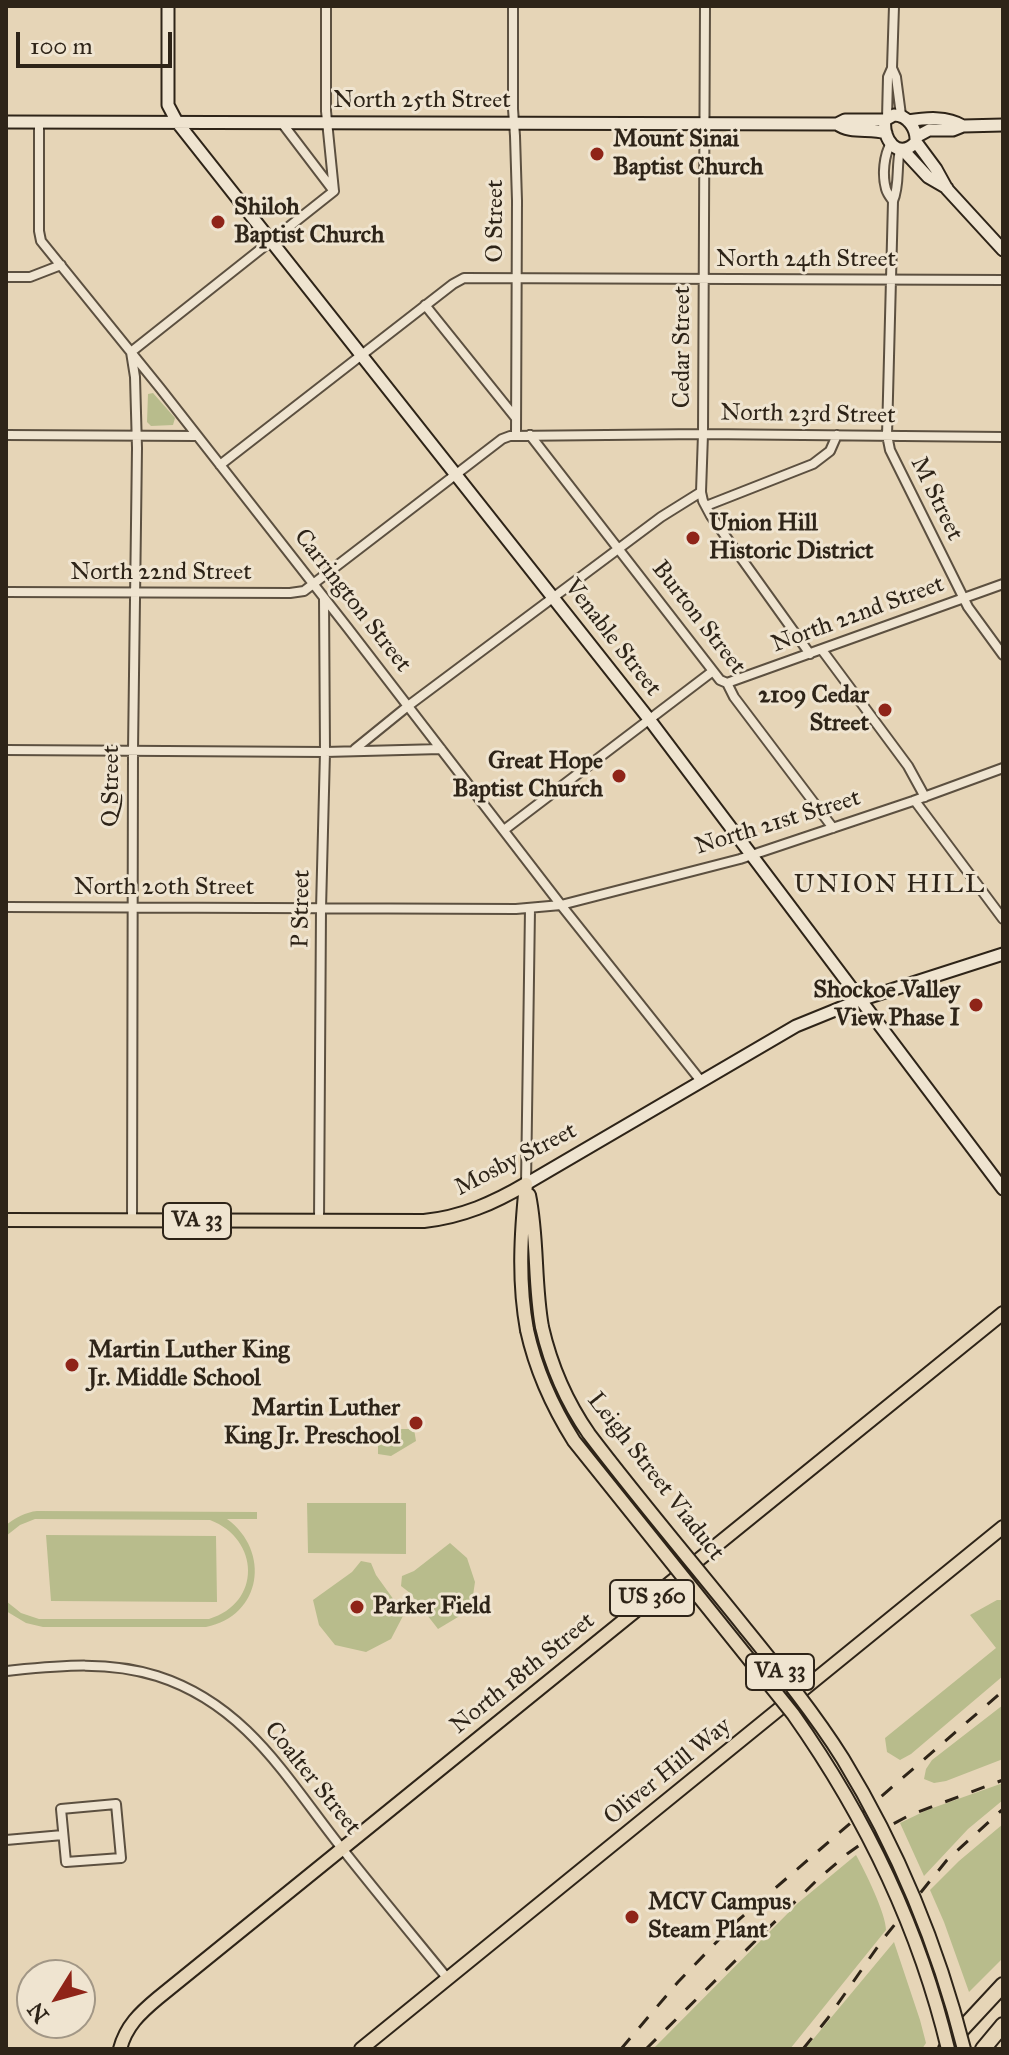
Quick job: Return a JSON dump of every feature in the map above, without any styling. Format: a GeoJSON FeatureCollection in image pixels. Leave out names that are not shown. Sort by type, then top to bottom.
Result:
{"type":"FeatureCollection","features":[{"type":"Feature","properties":{"kind":"highway"},"geometry":{"type":"LineString","coordinates":[[947,2049],[1003,1985]]}},
{"type":"Feature","properties":{"kind":"highway"},"geometry":{"type":"LineString","coordinates":[[983,2049],[1003,2025]]}},
{"type":"Feature","properties":{"kind":"main road"},"geometry":{"type":"LineString","coordinates":[[168,6],[168,105],[177,122]]}},
{"type":"Feature","properties":{"kind":"main road","name":"North 25th Street"},"geometry":{"type":"LineString","coordinates":[[6,122],[837,124],[844,130],[876,130],[892,136],[894,115],[904,118]]}},
{"type":"Feature","properties":{"kind":"main road"},"geometry":{"type":"LineString","coordinates":[[904,118],[952,119],[963,126]]}},
{"type":"Feature","properties":{"kind":"main road"},"geometry":{"type":"LineString","coordinates":[[904,118],[947,189],[1003,250]]}},
{"type":"Feature","properties":{"kind":"main road","name":"Venable Street"},"geometry":{"type":"LineString","coordinates":[[177,122],[649,719],[1003,1189]]}},
{"type":"Feature","properties":{"kind":"main road"},"geometry":{"type":"LineString","coordinates":[[892,136],[910,148],[916,139],[929,130],[1003,125]]}},
{"type":"Feature","properties":{"kind":"main road"},"geometry":{"type":"LineString","coordinates":[[892,136],[928,177],[947,189]]}},
{"type":"Feature","properties":{"kind":"main road","name":"Mosby Street"},"geometry":{"type":"LineString","coordinates":[[6,1220],[404,1222],[440,1219],[473,1210],[526,1184],[796,1026],[860,1000],[1003,954]]}},
{"type":"Feature","properties":{"kind":"main road","name":"Leigh Street Viaduct"},"geometry":{"type":"LineString","coordinates":[[526,1184],[534,1218],[542,1327],[556,1374],[569,1402],[589,1434],[789,1682],[854,1778],[910,1887],[937,1955],[964,2049]]}},
{"type":"Feature","properties":{"kind":"main road","name":"Leigh Street Viaduct"},"geometry":{"type":"LineString","coordinates":[[526,1184],[521,1279],[527,1330],[546,1392],[574,1441],[815,1745],[881,1861],[926,1973],[947,2049]]}},
{"type":"Feature","properties":{"kind":"main road","name":"North 18th Street"},"geometry":{"type":"LineString","coordinates":[[120,2049],[125,2032],[145,2009],[1003,1313]]}},
{"type":"Feature","properties":{"kind":"main road","name":"Oliver Hill Way"},"geometry":{"type":"LineString","coordinates":[[361,2049],[1002,1530]]}},
{"type":"Feature","properties":{"kind":"street"},"geometry":{"type":"LineString","coordinates":[[326,6],[326,123],[334,191]]}},
{"type":"Feature","properties":{"kind":"street","name":"O Street"},"geometry":{"type":"LineString","coordinates":[[513,6],[517,201],[516,435]]}},
{"type":"Feature","properties":{"kind":"street","name":"Cedar Street"},"geometry":{"type":"LineString","coordinates":[[705,6],[701,492],[706,506],[810,654]]}},
{"type":"Feature","properties":{"kind":"street","name":"M Street"},"geometry":{"type":"LineString","coordinates":[[894,6],[892,68],[888,77],[892,136],[885,163],[886,189],[893,201],[887,435],[891,453],[963,598],[1003,655]]}},
{"type":"Feature","properties":{"kind":"street","name":"M Street"},"geometry":{"type":"LineString","coordinates":[[892,68],[904,118]]}},
{"type":"Feature","properties":{"kind":"street","name":"Carrington Street"},"geometry":{"type":"LineString","coordinates":[[39,122],[41,241],[701,1081]]}},
{"type":"Feature","properties":{"kind":"street"},"geometry":{"type":"LineString","coordinates":[[282,123],[334,191]]}},
{"type":"Feature","properties":{"kind":"street"},"geometry":{"type":"LineString","coordinates":[[131,352],[334,191]]}},
{"type":"Feature","properties":{"kind":"street"},"geometry":{"type":"LineString","coordinates":[[6,277],[30,277],[61,265]]}},
{"type":"Feature","properties":{"kind":"street","name":"North 24th Street"},"geometry":{"type":"LineString","coordinates":[[220,465],[464,278],[1003,280]]}},
{"type":"Feature","properties":{"kind":"street"},"geometry":{"type":"LineString","coordinates":[[425,305],[516,418]]}},
{"type":"Feature","properties":{"kind":"street","name":"Q Street"},"geometry":{"type":"LineString","coordinates":[[131,352],[137,436],[132,1221]]}},
{"type":"Feature","properties":{"kind":"street"},"geometry":{"type":"LineString","coordinates":[[6,435],[197,436]]}},
{"type":"Feature","properties":{"kind":"street"},"geometry":{"type":"LineString","coordinates":[[314,585],[502,439],[516,435]]}},
{"type":"Feature","properties":{"kind":"street","name":"North 23rd Street"},"geometry":{"type":"LineString","coordinates":[[516,435],[1003,437]]}},
{"type":"Feature","properties":{"kind":"street","name":"Burton Street"},"geometry":{"type":"LineString","coordinates":[[530,435],[720,680],[727,683],[734,697],[833,828]]}},
{"type":"Feature","properties":{"kind":"street"},"geometry":{"type":"LineString","coordinates":[[706,506],[813,464],[830,451],[837,435]]}},
{"type":"Feature","properties":{"kind":"street"},"geometry":{"type":"LineString","coordinates":[[354,750],[553,598],[701,492]]}},
{"type":"Feature","properties":{"kind":"street","name":"North 22nd Street"},"geometry":{"type":"LineString","coordinates":[[727,683],[1003,584]]}},
{"type":"Feature","properties":{"kind":"street","name":"North 22nd Street"},"geometry":{"type":"LineString","coordinates":[[6,592],[290,593],[304,591],[314,585]]}},
{"type":"Feature","properties":{"kind":"street","name":"P Street"},"geometry":{"type":"LineString","coordinates":[[319,1221],[324,598]]}},
{"type":"Feature","properties":{"kind":"street"},"geometry":{"type":"LineString","coordinates":[[822,650],[908,766],[925,797]]}},
{"type":"Feature","properties":{"kind":"street"},"geometry":{"type":"LineString","coordinates":[[504,830],[713,671]]}},
{"type":"Feature","properties":{"kind":"street"},"geometry":{"type":"LineString","coordinates":[[6,750],[325,752],[441,749]]}},
{"type":"Feature","properties":{"kind":"street","name":"North 21st Street"},"geometry":{"type":"LineString","coordinates":[[561,905],[752,855],[1003,768]]}},
{"type":"Feature","properties":{"kind":"street"},"geometry":{"type":"LineString","coordinates":[[915,801],[1003,919]]}},
{"type":"Feature","properties":{"kind":"street","name":"North 20th Street"},"geometry":{"type":"LineString","coordinates":[[6,907],[530,909],[561,905]]}},
{"type":"Feature","properties":{"kind":"street"},"geometry":{"type":"LineString","coordinates":[[526,1184],[530,909]]}},
{"type":"Feature","properties":{"kind":"street","name":"Coalter Street"},"geometry":{"type":"LineString","coordinates":[[6,1671],[76,1665],[125,1669],[157,1676],[219,1707],[246,1728],[271,1755],[342,1849],[448,1979]]}},
{"type":"Feature","properties":{"kind":"street"},"geometry":{"type":"LineString","coordinates":[[116,1804],[121,1858],[66,1862],[63,1835],[61,1809],[116,1804]]}},
{"type":"Feature","properties":{"kind":"street"},"geometry":{"type":"LineString","coordinates":[[6,1840],[63,1835]]}},
{"type":"Feature","properties":{"kind":"green space"},"geometry":{"type":"Polygon","coordinates":[[[153,393],[175,418],[173,425],[151,426],[147,422],[148,394],[153,393]]]}},
{"type":"Feature","properties":{"kind":"green space"},"geometry":{"type":"Polygon","coordinates":[[[394,1429],[414,1429],[416,1441],[391,1456],[378,1454],[378,1440],[393,1440],[394,1429]]]}},
{"type":"Feature","properties":{"kind":"green space"},"geometry":{"type":"Polygon","coordinates":[[[307,1503],[406,1503],[406,1554],[308,1553],[307,1503]]]}},
{"type":"Feature","properties":{"kind":"green space"},"geometry":{"type":"Polygon","coordinates":[[[37,1511],[257,1512],[257,1519],[227,1519],[241,1532],[250,1548],[254,1581],[249,1596],[239,1610],[225,1621],[206,1627],[43,1627],[26,1623],[6,1611],[6,1601],[21,1613],[39,1619],[209,1619],[226,1611],[239,1599],[246,1586],[248,1571],[246,1555],[238,1541],[210,1520],[35,1519],[20,1525],[6,1536],[6,1525],[37,1511]]]}},
{"type":"Feature","properties":{"kind":"green space"},"geometry":{"type":"Polygon","coordinates":[[[46,1535],[216,1536],[217,1602],[51,1601],[46,1535]]]}},
{"type":"Feature","properties":{"kind":"green space"},"geometry":{"type":"Polygon","coordinates":[[[450,1543],[467,1558],[475,1582],[472,1602],[458,1617],[438,1629],[401,1586],[402,1576],[414,1571],[450,1543]]]}},
{"type":"Feature","properties":{"kind":"green space","name":"Parker Field"},"geometry":{"type":"Polygon","coordinates":[[[361,1561],[371,1563],[404,1614],[391,1639],[366,1652],[335,1645],[319,1625],[313,1600],[352,1572],[361,1561]]]}},
{"type":"Feature","properties":{"kind":"green space"},"geometry":{"type":"Polygon","coordinates":[[[997,1600],[1003,1600],[1003,1676],[911,1754],[900,1760],[887,1752],[885,1738],[996,1648],[970,1615],[997,1600]]]}},
{"type":"Feature","properties":{"kind":"green space"},"geometry":{"type":"Polygon","coordinates":[[[1003,1705],[1003,1759],[946,1781],[934,1783],[924,1779],[932,1760],[1003,1705]]]}},
{"type":"Feature","properties":{"kind":"green space"},"geometry":{"type":"Polygon","coordinates":[[[1003,1783],[1003,1800],[968,1829],[924,1876],[900,1823],[1003,1783]]]}},
{"type":"Feature","properties":{"kind":"green space"},"geometry":{"type":"Polygon","coordinates":[[[1003,1824],[1003,1958],[969,1992],[930,1890],[1003,1824]]]}},
{"type":"Feature","properties":{"kind":"green space"},"geometry":{"type":"Polygon","coordinates":[[[856,1855],[879,1903],[886,1930],[790,2049],[653,2049],[798,1903],[856,1855]]]}},
{"type":"Feature","properties":{"kind":"green space"},"geometry":{"type":"Polygon","coordinates":[[[894,1942],[920,2020],[926,2043],[922,2049],[805,2049],[894,1942]]]}},
{"type":"Feature","properties":{"kind":"railway"},"geometry":{"type":"LineString","coordinates":[[621,2049],[678,1982],[735,1923],[1003,1691]]}},
{"type":"Feature","properties":{"kind":"railway"},"geometry":{"type":"LineString","coordinates":[[646,2049],[847,1854],[910,1815],[1003,1780]]}},
{"type":"Feature","properties":{"kind":"railway"},"geometry":{"type":"LineString","coordinates":[[803,2049],[883,1939],[947,1860],[1003,1809]]}},
{"type":"Feature","properties":{"kind":"place","name":"Mount Sinai Baptist Church"},"geometry":{"type":"Point","coordinates":[597,154]}},
{"type":"Feature","properties":{"kind":"place","name":"Shiloh Baptist Church"},"geometry":{"type":"Point","coordinates":[218,222]}},
{"type":"Feature","properties":{"kind":"place","name":"Union Hill Historic District"},"geometry":{"type":"Point","coordinates":[693,538]}},
{"type":"Feature","properties":{"kind":"place","name":"2109 Cedar Street"},"geometry":{"type":"Point","coordinates":[885,710]}},
{"type":"Feature","properties":{"kind":"place","name":"Great Hope Baptist Church"},"geometry":{"type":"Point","coordinates":[619,776]}},
{"type":"Feature","properties":{"kind":"place","name":"Shockoe Valley View Phase I"},"geometry":{"type":"Point","coordinates":[976,1005]}},
{"type":"Feature","properties":{"kind":"place","name":"Martin Luther King Jr. Middle School"},"geometry":{"type":"Point","coordinates":[72,1365]}},
{"type":"Feature","properties":{"kind":"place","name":"Martin Luther King Jr. Preschool"},"geometry":{"type":"Point","coordinates":[416,1423]}},
{"type":"Feature","properties":{"kind":"place","name":"Parker Field"},"geometry":{"type":"Point","coordinates":[357,1607]}},
{"type":"Feature","properties":{"kind":"place","name":"MCV Campus Steam Plant"},"geometry":{"type":"Point","coordinates":[632,1917]}},
{"type":"Feature","properties":{"kind":"district","name":"UNION HILL"},"geometry":{"type":"Point","coordinates":[890,886]}}]}
